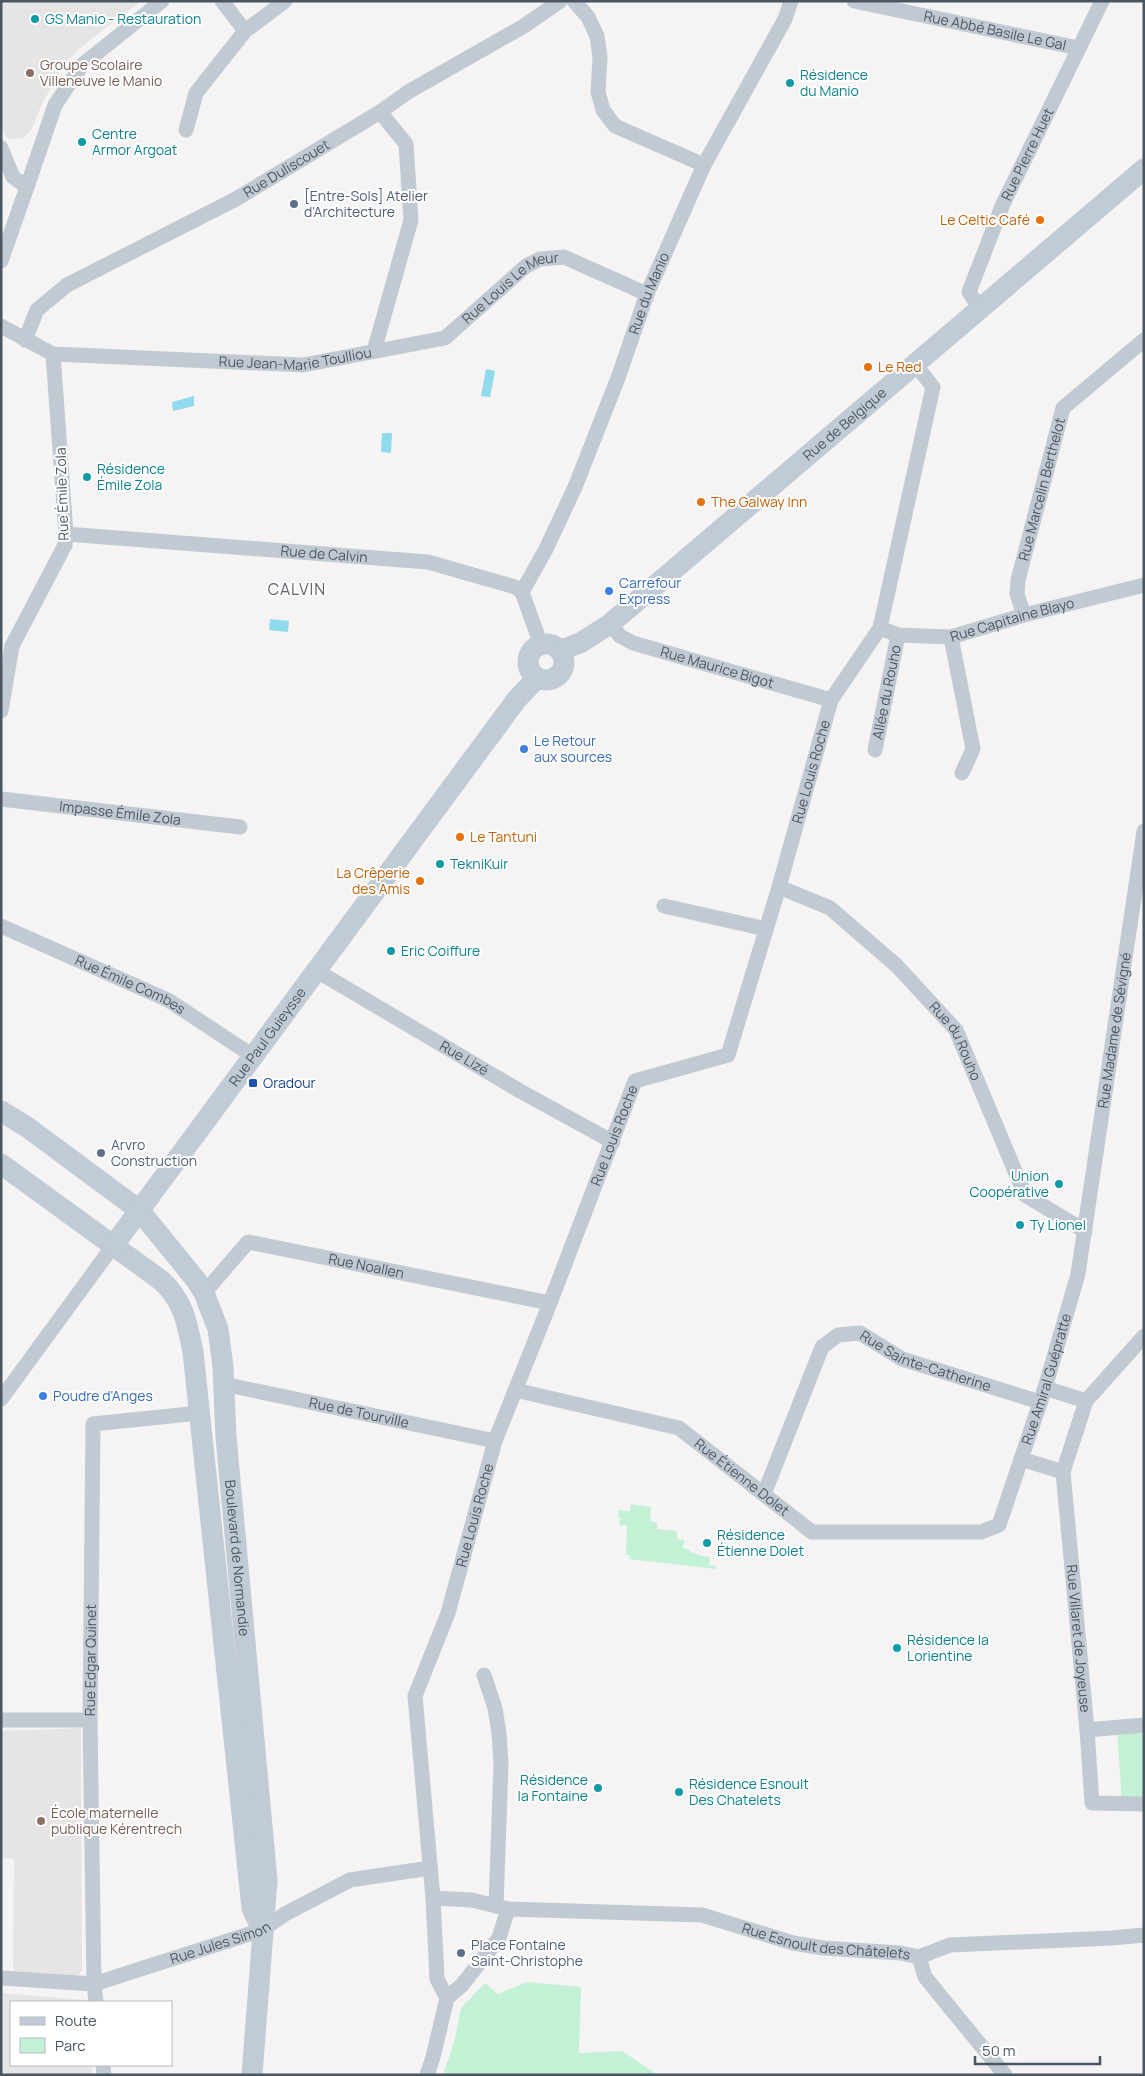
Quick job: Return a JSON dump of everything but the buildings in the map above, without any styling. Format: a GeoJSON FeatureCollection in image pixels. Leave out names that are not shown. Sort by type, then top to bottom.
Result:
{"type":"FeatureCollection","features":[{"type":"Feature","properties":{"kind":"main road","name":"Rue de Belgique"},"geometry":{"type":"LineString","coordinates":[[551,647],[580,643],[610,624],[1144,169]]}},
{"type":"Feature","properties":{"kind":"main road"},"geometry":{"type":"LineString","coordinates":[[551,647],[564,658],[565,667],[561,675],[553,680],[545,681],[536,678],[530,672],[529,656],[534,649],[551,647]]}},
{"type":"Feature","properties":{"kind":"main road","name":"Rue Paul Guieysse"},"geometry":{"type":"LineString","coordinates":[[113,1246],[517,699],[536,678]]}},
{"type":"Feature","properties":{"kind":"main road","name":"Boulevard de Normandie"},"geometry":{"type":"LineString","coordinates":[[1,1111],[35,1132],[138,1210],[196,1280],[204,1293],[218,1329],[249,1704],[267,1880],[252,2075]]}},
{"type":"Feature","properties":{"kind":"main road","name":"Boulevard de Normandie"},"geometry":{"type":"LineString","coordinates":[[1,1164],[162,1281],[173,1292],[182,1307],[193,1352],[252,1908],[262,1930]]}},
{"type":"Feature","properties":{"kind":"street"},"geometry":{"type":"LineString","coordinates":[[1,261],[55,105],[82,65],[162,1]]}},
{"type":"Feature","properties":{"kind":"street"},"geometry":{"type":"LineString","coordinates":[[222,1],[245,31]]}},
{"type":"Feature","properties":{"kind":"street"},"geometry":{"type":"LineString","coordinates":[[186,130],[196,93],[245,31],[285,1]]}},
{"type":"Feature","properties":{"kind":"street","name":"Rue Duliscouet"},"geometry":{"type":"LineString","coordinates":[[25,340],[37,310],[67,285],[236,199],[380,112],[408,92],[524,26],[560,1]]}},
{"type":"Feature","properties":{"kind":"street"},"geometry":{"type":"LineString","coordinates":[[574,1],[588,17],[597,36],[600,57],[598,92],[603,110],[615,126],[704,165]]}},
{"type":"Feature","properties":{"kind":"street","name":"Rue du Manio"},"geometry":{"type":"LineString","coordinates":[[522,592],[546,549],[575,487],[618,378],[647,294],[704,165],[780,28],[791,1]]}},
{"type":"Feature","properties":{"kind":"street","name":"Rue Abbé Basile Le Gal"},"geometry":{"type":"LineString","coordinates":[[854,1],[1078,48]]}},
{"type":"Feature","properties":{"kind":"street","name":"Rue Pierre Huet"},"geometry":{"type":"LineString","coordinates":[[980,309],[969,292],[1004,204],[1102,1]]}},
{"type":"Feature","properties":{"kind":"street","name":"Rue Jean-Marie Toulliou"},"geometry":{"type":"LineString","coordinates":[[53,354],[303,365],[374,351],[411,220],[406,144],[380,112]]}},
{"type":"Feature","properties":{"kind":"street"},"geometry":{"type":"LineString","coordinates":[[1,148],[13,177],[27,187]]}},
{"type":"Feature","properties":{"kind":"street","name":"Rue Louis Le Meur"},"geometry":{"type":"LineString","coordinates":[[374,351],[445,338],[526,266],[540,259],[564,257],[647,294]]}},
{"type":"Feature","properties":{"kind":"street"},"geometry":{"type":"LineString","coordinates":[[1,326],[53,354]]}},
{"type":"Feature","properties":{"kind":"street","name":"Rue Marcelin Berthelot"},"geometry":{"type":"LineString","coordinates":[[1024,615],[1017,594],[1018,580],[1062,408],[1144,340]]}},
{"type":"Feature","properties":{"kind":"street","name":"Rue Émile Zola"},"geometry":{"type":"LineString","coordinates":[[1,711],[12,646],[65,545],[66,534],[53,354]]}},
{"type":"Feature","properties":{"kind":"street","name":"Rue Louis Roche"},"geometry":{"type":"LineString","coordinates":[[432,1898],[415,1696],[448,1613],[495,1441],[613,1142],[635,1081],[728,1055],[779,887],[830,700],[880,628],[933,388],[915,364]]}},
{"type":"Feature","properties":{"kind":"street","name":"Rue de Calvin"},"geometry":{"type":"LineString","coordinates":[[66,534],[428,562],[515,587],[522,592]]}},
{"type":"Feature","properties":{"kind":"street","name":"Rue Capitaine Blayo"},"geometry":{"type":"LineString","coordinates":[[880,628],[898,635],[951,637],[1024,615],[1144,584]]}},
{"type":"Feature","properties":{"kind":"street"},"geometry":{"type":"LineString","coordinates":[[522,592],[551,647]]}},
{"type":"Feature","properties":{"kind":"street","name":"Rue Maurice Bigot"},"geometry":{"type":"LineString","coordinates":[[610,624],[620,636],[633,643],[830,700]]}},
{"type":"Feature","properties":{"kind":"street","name":"Allée du Rouho"},"geometry":{"type":"LineString","coordinates":[[875,750],[898,635]]}},
{"type":"Feature","properties":{"kind":"street"},"geometry":{"type":"LineString","coordinates":[[951,637],[973,749],[962,773]]}},
{"type":"Feature","properties":{"kind":"street","name":"Impasse Émile Zola"},"geometry":{"type":"LineString","coordinates":[[1,799],[240,827]]}},
{"type":"Feature","properties":{"kind":"street","name":"Rue Madame de Sévigné"},"geometry":{"type":"LineString","coordinates":[[1084,1231],[1144,831]]}},
{"type":"Feature","properties":{"kind":"street","name":"Rue du Rouho"},"geometry":{"type":"LineString","coordinates":[[779,887],[830,908],[897,966],[956,1030],[1025,1195],[1084,1231]]}},
{"type":"Feature","properties":{"kind":"street"},"geometry":{"type":"LineString","coordinates":[[664,906],[766,929]]}},
{"type":"Feature","properties":{"kind":"street","name":"Rue Émile Combes"},"geometry":{"type":"LineString","coordinates":[[1,926],[168,1000],[253,1056]]}},
{"type":"Feature","properties":{"kind":"street","name":"Rue Lizé"},"geometry":{"type":"LineString","coordinates":[[317,971],[613,1142]]}},
{"type":"Feature","properties":{"kind":"street","name":"Rue Amiral Guépratte"},"geometry":{"type":"LineString","coordinates":[[999,1525],[1042,1395],[1078,1274],[1084,1231]]}},
{"type":"Feature","properties":{"kind":"street","name":"Rue Noallen"},"geometry":{"type":"LineString","coordinates":[[204,1293],[248,1242],[550,1303]]}},
{"type":"Feature","properties":{"kind":"street","name":"Rue Paul Guieysse"},"geometry":{"type":"LineString","coordinates":[[1,1399],[113,1246]]}},
{"type":"Feature","properties":{"kind":"street","name":"Rue Sainte-Catherine"},"geometry":{"type":"LineString","coordinates":[[764,1494],[822,1347],[838,1335],[860,1332],[902,1359],[1042,1395]]}},
{"type":"Feature","properties":{"kind":"street","name":"Rue Villaret de Joyeuse"},"geometry":{"type":"LineString","coordinates":[[1144,1336],[1086,1401],[1063,1472],[1092,1803],[1144,1804]]}},
{"type":"Feature","properties":{"kind":"street","name":"Rue de Tourville"},"geometry":{"type":"LineString","coordinates":[[223,1384],[495,1441]]}},
{"type":"Feature","properties":{"kind":"street","name":"Rue Étienne Dolet"},"geometry":{"type":"LineString","coordinates":[[515,1390],[679,1428],[812,1532],[981,1532],[999,1525]]}},
{"type":"Feature","properties":{"kind":"street"},"geometry":{"type":"LineString","coordinates":[[1042,1395],[1086,1401]]}},
{"type":"Feature","properties":{"kind":"street","name":"Rue Edgar Quinet"},"geometry":{"type":"LineString","coordinates":[[96,2001],[94,1984],[90,1720],[93,1424],[199,1413]]}},
{"type":"Feature","properties":{"kind":"street"},"geometry":{"type":"LineString","coordinates":[[1021,1459],[1063,1472]]}},
{"type":"Feature","properties":{"kind":"street"},"geometry":{"type":"LineString","coordinates":[[427,2075],[447,1998],[462,1985],[500,1938],[502,1907],[501,1764],[495,1708],[484,1675]]}},
{"type":"Feature","properties":{"kind":"street"},"geometry":{"type":"LineString","coordinates":[[1,1720],[90,1720]]}},
{"type":"Feature","properties":{"kind":"street"},"geometry":{"type":"LineString","coordinates":[[1087,1730],[1144,1726]]}},
{"type":"Feature","properties":{"kind":"street","name":"Rue Jules Simon"},"geometry":{"type":"LineString","coordinates":[[1,1978],[94,1984],[262,1930],[285,1914],[350,1880],[430,1868]]}},
{"type":"Feature","properties":{"kind":"street"},"geometry":{"type":"LineString","coordinates":[[447,1998],[437,1979],[432,1898],[472,1900],[502,1907]]}},
{"type":"Feature","properties":{"kind":"street","name":"Rue Esnoult des Châtelets"},"geometry":{"type":"LineString","coordinates":[[502,1907],[702,1915],[801,1944],[824,1948],[900,1953],[919,1957],[950,1945],[1144,1935]]}},
{"type":"Feature","properties":{"kind":"street"},"geometry":{"type":"LineString","coordinates":[[919,1957],[925,1977],[1005,2075]]}},
{"type":"Feature","properties":{"kind":"shaded area","name":"Groupe Scolaire Villeneuve le Manio"},"geometry":{"type":"Polygon","coordinates":[[[1,1],[141,1],[79,49],[63,66],[41,106],[32,129],[24,138],[12,139],[7,138],[1,124],[1,1]]]}},
{"type":"Feature","properties":{"kind":"shaded area","name":"École maternelle publique Kérentrech"},"geometry":{"type":"Polygon","coordinates":[[[81,1728],[82,1971],[75,1978],[13,1973],[14,1859],[1,1858],[1,1731],[81,1728]]]}},
{"type":"Feature","properties":{"kind":"shaded area"},"geometry":{"type":"Polygon","coordinates":[[[1,1993],[86,2000],[10,2001],[10,2066],[92,2066],[93,2075],[1,2075],[1,1993]]]}},
{"type":"Feature","properties":{"kind":"green space"},"geometry":{"type":"Polygon","coordinates":[[[631,1504],[651,1507],[650,1521],[657,1523],[657,1529],[677,1531],[677,1539],[684,1540],[683,1548],[697,1555],[710,1557],[709,1565],[716,1566],[716,1569],[629,1559],[630,1555],[626,1555],[627,1526],[619,1525],[620,1518],[618,1517],[619,1510],[630,1511],[631,1504]]]}},
{"type":"Feature","properties":{"kind":"green space"},"geometry":{"type":"Polygon","coordinates":[[[1144,1725],[1144,1804],[1122,1804],[1117,1728],[1144,1725]]]}},
{"type":"Feature","properties":{"kind":"green space"},"geometry":{"type":"Polygon","coordinates":[[[527,1982],[581,1987],[579,2053],[622,2051],[658,2075],[443,2075],[455,2039],[461,2008],[485,1983],[498,1994],[527,1982]]]}},
{"type":"Feature","properties":{"kind":"water"},"geometry":{"type":"Polygon","coordinates":[[[486,369],[495,371],[490,397],[481,396],[486,369]]]}},
{"type":"Feature","properties":{"kind":"water"},"geometry":{"type":"Polygon","coordinates":[[[194,396],[194,406],[173,411],[172,402],[194,396]]]}},
{"type":"Feature","properties":{"kind":"water"},"geometry":{"type":"Polygon","coordinates":[[[382,433],[392,433],[391,453],[381,452],[382,433]]]}},
{"type":"Feature","properties":{"kind":"water"},"geometry":{"type":"Polygon","coordinates":[[[270,619],[289,621],[288,632],[269,630],[270,619]]]}},
{"type":"Feature","properties":{"kind":"place","name":"GS Manio - Restauration"},"geometry":{"type":"Point","coordinates":[35,19]}},
{"type":"Feature","properties":{"kind":"place","name":"Groupe Scolaire Villeneuve le Manio"},"geometry":{"type":"Point","coordinates":[30,73]}},
{"type":"Feature","properties":{"kind":"place","name":"Résidence du Manio"},"geometry":{"type":"Point","coordinates":[790,83]}},
{"type":"Feature","properties":{"kind":"place","name":"Centre Armor Argoat"},"geometry":{"type":"Point","coordinates":[82,142]}},
{"type":"Feature","properties":{"kind":"place","name":"[Entre-Sols] Atelier d'Architecture"},"geometry":{"type":"Point","coordinates":[294,204]}},
{"type":"Feature","properties":{"kind":"place","name":"Le Celtic Café"},"geometry":{"type":"Point","coordinates":[1040,220]}},
{"type":"Feature","properties":{"kind":"place","name":"Le Red"},"geometry":{"type":"Point","coordinates":[868,367]}},
{"type":"Feature","properties":{"kind":"place","name":"Résidence Émile Zola"},"geometry":{"type":"Point","coordinates":[87,477]}},
{"type":"Feature","properties":{"kind":"place","name":"The Galway Inn"},"geometry":{"type":"Point","coordinates":[701,502]}},
{"type":"Feature","properties":{"kind":"place","name":"Carrefour Express"},"geometry":{"type":"Point","coordinates":[609,591]}},
{"type":"Feature","properties":{"kind":"place","name":"Le Retour aux sources"},"geometry":{"type":"Point","coordinates":[524,749]}},
{"type":"Feature","properties":{"kind":"place","name":"Le Tantuni"},"geometry":{"type":"Point","coordinates":[460,837]}},
{"type":"Feature","properties":{"kind":"place","name":"TekniKuir"},"geometry":{"type":"Point","coordinates":[440,864]}},
{"type":"Feature","properties":{"kind":"place","name":"La Crêperie des Amis"},"geometry":{"type":"Point","coordinates":[420,881]}},
{"type":"Feature","properties":{"kind":"place","name":"Eric Coiffure"},"geometry":{"type":"Point","coordinates":[391,951]}},
{"type":"Feature","properties":{"kind":"place","name":"Oradour"},"geometry":{"type":"Point","coordinates":[253,1083]}},
{"type":"Feature","properties":{"kind":"place","name":"Arvro Construction"},"geometry":{"type":"Point","coordinates":[101,1153]}},
{"type":"Feature","properties":{"kind":"place","name":"Union Coopérative"},"geometry":{"type":"Point","coordinates":[1059,1184]}},
{"type":"Feature","properties":{"kind":"place","name":"Ty Lionel"},"geometry":{"type":"Point","coordinates":[1020,1225]}},
{"type":"Feature","properties":{"kind":"place","name":"Poudre d'Anges"},"geometry":{"type":"Point","coordinates":[43,1396]}},
{"type":"Feature","properties":{"kind":"place","name":"Résidence Étienne Dolet"},"geometry":{"type":"Point","coordinates":[707,1543]}},
{"type":"Feature","properties":{"kind":"place","name":"Résidence la Lorientine"},"geometry":{"type":"Point","coordinates":[897,1648]}},
{"type":"Feature","properties":{"kind":"place","name":"Résidence la Fontaine"},"geometry":{"type":"Point","coordinates":[598,1788]}},
{"type":"Feature","properties":{"kind":"place","name":"Résidence Esnoult Des Chatelets"},"geometry":{"type":"Point","coordinates":[679,1792]}},
{"type":"Feature","properties":{"kind":"place","name":"École maternelle publique Kérentrech"},"geometry":{"type":"Point","coordinates":[41,1821]}},
{"type":"Feature","properties":{"kind":"place","name":"Place Fontaine Saint-Christophe"},"geometry":{"type":"Point","coordinates":[461,1953]}},
{"type":"Feature","properties":{"kind":"district","name":"CALVIN"},"geometry":{"type":"Point","coordinates":[297,589]}}]}
